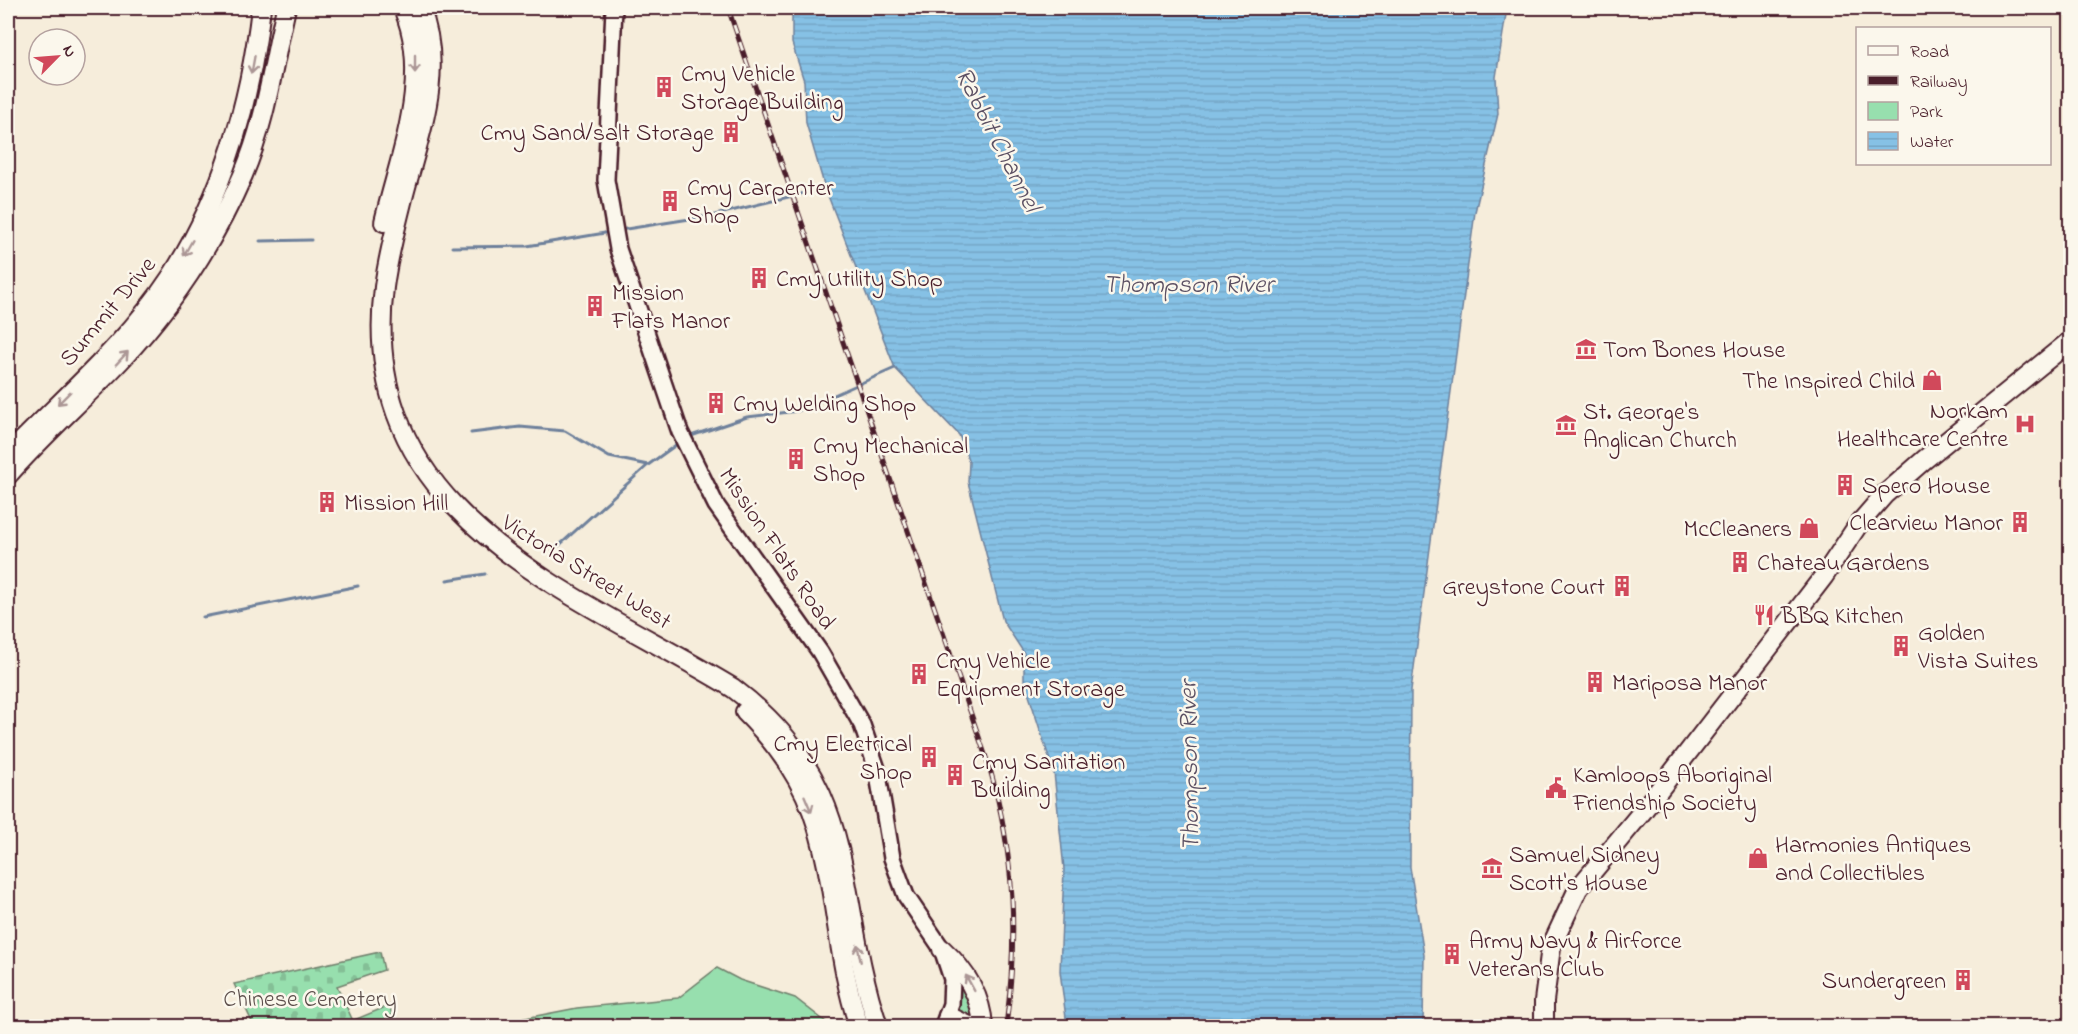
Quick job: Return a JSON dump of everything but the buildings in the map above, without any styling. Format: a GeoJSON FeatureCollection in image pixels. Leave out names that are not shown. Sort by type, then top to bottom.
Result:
{"type":"FeatureCollection","features":[{"type":"Feature","properties":{"kind":"main road","name":"Summit Drive"},"geometry":{"type":"LineString","coordinates":[[8,455],[135,323],[170,278],[190,245],[208,210],[241,122],[261,8]]}},
{"type":"Feature","properties":{"kind":"main road"},"geometry":{"type":"LineString","coordinates":[[273,8],[276,51]]}},
{"type":"Feature","properties":{"kind":"main road"},"geometry":{"type":"LineString","coordinates":[[276,51],[286,8]]}},
{"type":"Feature","properties":{"kind":"main road","name":"Victoria Street West"},"geometry":{"type":"LineString","coordinates":[[403,8],[414,40],[415,79],[409,120],[378,250],[371,320],[377,380],[383,406],[402,451],[425,491],[457,528],[494,559],[522,579],[725,696],[746,712],[774,745],[800,785],[818,831],[845,976],[859,1026]]}},
{"type":"Feature","properties":{"kind":"main road","name":"Victoria Street West"},"geometry":{"type":"LineString","coordinates":[[420,8],[432,54],[429,100],[390,250],[382,319],[388,377],[411,446],[435,484],[450,502],[501,550],[584,602],[733,688],[753,704],[786,738],[814,779],[834,824],[876,1018]]}},
{"type":"Feature","properties":{"kind":"main road","name":"Summit Drive"},"geometry":{"type":"LineString","coordinates":[[8,475],[127,353],[182,286],[199,259],[243,174],[268,95],[276,51]]}},
{"type":"Feature","properties":{"kind":"main road"},"geometry":{"type":"LineString","coordinates":[[1544,1026],[1544,1001],[1551,947],[1578,889],[1642,812],[1824,576],[1857,525],[1884,495],[1908,474],[2070,341]]}},
{"type":"Feature","properties":{"kind":"main road"},"geometry":{"type":"LineString","coordinates":[[942,949],[957,963],[970,981],[979,1003],[982,1026]]}},
{"type":"Feature","properties":{"kind":"main road"},"geometry":{"type":"LineString","coordinates":[[876,1018],[887,1026]]}},
{"type":"Feature","properties":{"kind":"main road"},"geometry":{"type":"LineString","coordinates":[[943,1023],[969,1026]]}},
{"type":"Feature","properties":{"kind":"street","name":"Mission Flats Road"},"geometry":{"type":"LineString","coordinates":[[614,8],[606,180],[618,249],[680,432],[716,505],[820,652],[862,725],[877,769],[892,858],[906,896],[942,949],[952,979],[952,994],[943,1023]]}},
{"type":"Feature","properties":{"kind":"green space","name":"Chinese Cemetery"},"geometry":{"type":"Polygon","coordinates":[[[380,952],[384,970],[337,986],[353,1021],[340,1026],[254,1026],[234,984],[380,952]]]}},
{"type":"Feature","properties":{"kind":"green space"},"geometry":{"type":"Polygon","coordinates":[[[717,968],[740,980],[795,998],[831,1026],[485,1026],[577,1008],[678,998],[717,968]]]}},
{"type":"Feature","properties":{"kind":"green space"},"geometry":{"type":"Polygon","coordinates":[[[960,978],[976,1020],[959,1012],[960,978]]]}},
{"type":"Feature","properties":{"kind":"green space"},"geometry":{"type":"Polygon","coordinates":[[[390,1005],[394,1026],[340,1026],[390,1005]]]}},
{"type":"Feature","properties":{"kind":"water","name":"Thompson River"},"geometry":{"type":"Polygon","coordinates":[[[792,8],[1507,8],[1496,77],[1498,114],[1475,212],[1411,690],[1410,867],[1424,955],[1423,1026],[1067,1026],[1060,971],[1064,869],[1054,773],[1024,680],[1024,653],[1003,621],[968,482],[969,462],[959,435],[895,368],[825,188],[806,123],[804,81],[792,43],[792,8]]]}},
{"type":"Feature","properties":{"kind":"waterway"},"geometry":{"type":"LineString","coordinates":[[620,230],[715,215],[825,188]]}},
{"type":"Feature","properties":{"kind":"waterway"},"geometry":{"type":"LineString","coordinates":[[452,247],[527,246],[611,232]]}},
{"type":"Feature","properties":{"kind":"waterway"},"geometry":{"type":"LineString","coordinates":[[260,241],[311,240]]}},
{"type":"Feature","properties":{"kind":"waterway"},"geometry":{"type":"LineString","coordinates":[[688,437],[747,417],[798,411],[895,368]]}},
{"type":"Feature","properties":{"kind":"waterway"},"geometry":{"type":"LineString","coordinates":[[471,433],[520,427],[565,431],[609,457],[648,465]]}},
{"type":"Feature","properties":{"kind":"waterway"},"geometry":{"type":"LineString","coordinates":[[553,551],[648,465],[680,442]]}},
{"type":"Feature","properties":{"kind":"waterway"},"geometry":{"type":"LineString","coordinates":[[447,580],[485,574]]}},
{"type":"Feature","properties":{"kind":"waterway"},"geometry":{"type":"LineString","coordinates":[[203,617],[358,586]]}},
{"type":"Feature","properties":{"kind":"waterway"},"geometry":{"type":"LineString","coordinates":[[766,1026],[772,1026]]}},
{"type":"Feature","properties":{"kind":"railway"},"geometry":{"type":"LineString","coordinates":[[728,8],[990,769],[1005,834],[1012,897],[1012,960],[1006,1026]]}},
{"type":"Feature","properties":{"kind":"place","name":"Cmy Vehicle Storage Building"},"geometry":{"type":"Point","coordinates":[664,87]}},
{"type":"Feature","properties":{"kind":"place","name":"Cmy Sand/salt Storage"},"geometry":{"type":"Point","coordinates":[731,132]}},
{"type":"Feature","properties":{"kind":"place","name":"Cmy Carpenter Shop"},"geometry":{"type":"Point","coordinates":[670,201]}},
{"type":"Feature","properties":{"kind":"place","name":"Cmy Utility Shop"},"geometry":{"type":"Point","coordinates":[759,278]}},
{"type":"Feature","properties":{"kind":"place","name":"Mission Flats Manor"},"geometry":{"type":"Point","coordinates":[595,306]}},
{"type":"Feature","properties":{"kind":"place","name":"Tom Bones House"},"geometry":{"type":"Point","coordinates":[1586,349]}},
{"type":"Feature","properties":{"kind":"place","name":"The Inspired Child"},"geometry":{"type":"Point","coordinates":[1932,380]}},
{"type":"Feature","properties":{"kind":"place","name":"Cmy Welding Shop"},"geometry":{"type":"Point","coordinates":[716,403]}},
{"type":"Feature","properties":{"kind":"place","name":"Norkam Healthcare Centre"},"geometry":{"type":"Point","coordinates":[2025,424]}},
{"type":"Feature","properties":{"kind":"place","name":"St. George's Anglican Church"},"geometry":{"type":"Point","coordinates":[1566,425]}},
{"type":"Feature","properties":{"kind":"place","name":"Cmy Mechanical Shop"},"geometry":{"type":"Point","coordinates":[796,459]}},
{"type":"Feature","properties":{"kind":"place","name":"Spero House"},"geometry":{"type":"Point","coordinates":[1845,485]}},
{"type":"Feature","properties":{"kind":"place","name":"Mission Hill"},"geometry":{"type":"Point","coordinates":[327,502]}},
{"type":"Feature","properties":{"kind":"place","name":"Clearview Manor"},"geometry":{"type":"Point","coordinates":[2020,522]}},
{"type":"Feature","properties":{"kind":"place","name":"McCleaners"},"geometry":{"type":"Point","coordinates":[1809,528]}},
{"type":"Feature","properties":{"kind":"place","name":"Chateau Gardens"},"geometry":{"type":"Point","coordinates":[1740,562]}},
{"type":"Feature","properties":{"kind":"place","name":"Greystone Court"},"geometry":{"type":"Point","coordinates":[1622,586]}},
{"type":"Feature","properties":{"kind":"place","name":"BBQ Kitchen"},"geometry":{"type":"Point","coordinates":[1764,615]}},
{"type":"Feature","properties":{"kind":"place","name":"Golden Vista Suites"},"geometry":{"type":"Point","coordinates":[1901,646]}},
{"type":"Feature","properties":{"kind":"place","name":"Cmy Vehicle Equipment Storage"},"geometry":{"type":"Point","coordinates":[919,674]}},
{"type":"Feature","properties":{"kind":"place","name":"Mariposa Manor"},"geometry":{"type":"Point","coordinates":[1595,682]}},
{"type":"Feature","properties":{"kind":"place","name":"Cmy Electrical Shop"},"geometry":{"type":"Point","coordinates":[929,757]}},
{"type":"Feature","properties":{"kind":"place","name":"Cmy Sanitation Building"},"geometry":{"type":"Point","coordinates":[955,775]}},
{"type":"Feature","properties":{"kind":"place","name":"Kamloops Aboriginal Friendship Society"},"geometry":{"type":"Point","coordinates":[1556,788]}},
{"type":"Feature","properties":{"kind":"place","name":"Harmonies Antiques and Collectibles"},"geometry":{"type":"Point","coordinates":[1758,858]}},
{"type":"Feature","properties":{"kind":"place","name":"Samuel Sidney Scott's House"},"geometry":{"type":"Point","coordinates":[1492,868]}},
{"type":"Feature","properties":{"kind":"place","name":"Army Navy & Airforce Veterans Club"},"geometry":{"type":"Point","coordinates":[1452,954]}},
{"type":"Feature","properties":{"kind":"place","name":"Sundergreen"},"geometry":{"type":"Point","coordinates":[1963,980]}},
{"type":"Feature","properties":{"kind":"water label","name":"Rabbit Channel"},"geometry":{"type":"Point","coordinates":[999,139]}}]}
